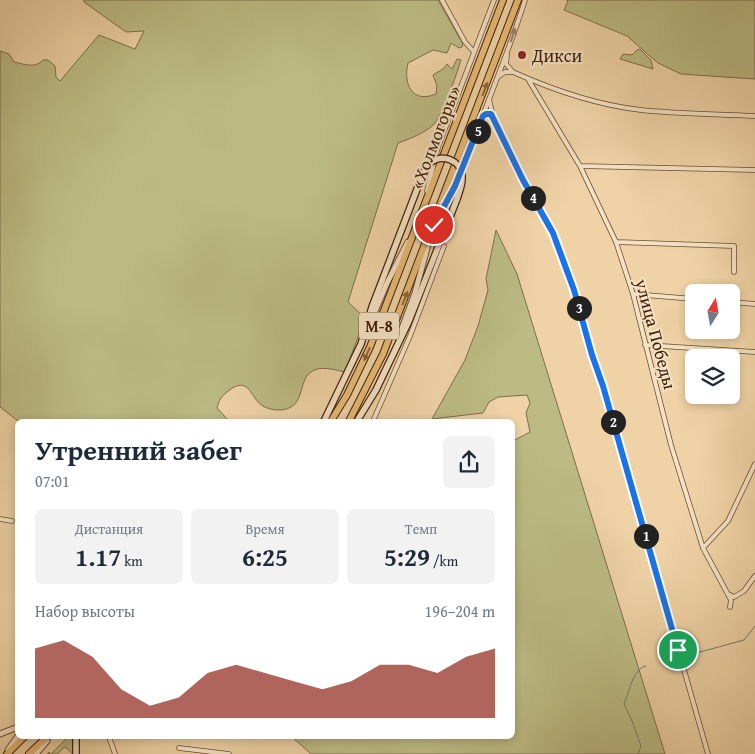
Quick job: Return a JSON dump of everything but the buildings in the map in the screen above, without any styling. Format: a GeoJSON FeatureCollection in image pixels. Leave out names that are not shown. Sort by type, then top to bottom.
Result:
{"type":"FeatureCollection","features":[{"type":"Feature","properties":{"kind":"highway","name":"«Холмогоры»"},"geometry":{"type":"LineString","coordinates":[[332,419],[347,395],[370,347],[503,0]]}},
{"type":"Feature","properties":{"kind":"highway","name":"«Холмогоры»"},"geometry":{"type":"LineString","coordinates":[[350,419],[383,354],[431,233],[518,0]]}},
{"type":"Feature","properties":{"kind":"highway"},"geometry":{"type":"LineString","coordinates":[[6,754],[21,739]]}},
{"type":"Feature","properties":{"kind":"highway"},"geometry":{"type":"LineString","coordinates":[[29,754],[46,739]]}},
{"type":"Feature","properties":{"kind":"main road"},"geometry":{"type":"LineString","coordinates":[[325,419],[361,344],[372,307],[425,168],[430,163],[442,158],[448,159],[458,165],[462,174],[461,187],[457,199],[418,301],[376,390],[358,419]]}},
{"type":"Feature","properties":{"kind":"main road"},"geometry":{"type":"LineString","coordinates":[[76,739],[76,754]]}},
{"type":"Feature","properties":{"kind":"street"},"geometry":{"type":"LineString","coordinates":[[442,0],[464,42],[474,52]]}},
{"type":"Feature","properties":{"kind":"street"},"geometry":{"type":"LineString","coordinates":[[420,218],[438,147],[494,0]]}},
{"type":"Feature","properties":{"kind":"street"},"geometry":{"type":"LineString","coordinates":[[434,225],[455,186],[507,55],[525,0]]}},
{"type":"Feature","properties":{"kind":"street"},"geometry":{"type":"LineString","coordinates":[[507,55],[506,64],[513,72],[572,95],[615,106],[666,112],[755,116]]}},
{"type":"Feature","properties":{"kind":"street"},"geometry":{"type":"LineString","coordinates":[[498,77],[502,74],[513,72]]}},
{"type":"Feature","properties":{"kind":"street","name":"улица Победы"},"geometry":{"type":"LineString","coordinates":[[528,79],[580,166],[616,242],[633,294],[671,445],[703,548],[731,600],[730,607]]}},
{"type":"Feature","properties":{"kind":"street"},"geometry":{"type":"LineString","coordinates":[[489,99],[493,116],[523,180],[553,233],[574,290],[708,754]]}},
{"type":"Feature","properties":{"kind":"street"},"geometry":{"type":"LineString","coordinates":[[483,116],[488,114],[493,116]]}},
{"type":"Feature","properties":{"kind":"street"},"geometry":{"type":"LineString","coordinates":[[580,166],[755,170]]}},
{"type":"Feature","properties":{"kind":"street"},"geometry":{"type":"LineString","coordinates":[[361,344],[388,283],[417,227]]}},
{"type":"Feature","properties":{"kind":"street"},"geometry":{"type":"LineString","coordinates":[[393,353],[415,293],[431,233]]}},
{"type":"Feature","properties":{"kind":"street"},"geometry":{"type":"LineString","coordinates":[[616,242],[734,246],[734,272]]}},
{"type":"Feature","properties":{"kind":"street"},"geometry":{"type":"LineString","coordinates":[[374,419],[410,336],[444,246]]}},
{"type":"Feature","properties":{"kind":"street"},"geometry":{"type":"LineString","coordinates":[[633,294],[685,298]]}},
{"type":"Feature","properties":{"kind":"street"},"geometry":{"type":"LineString","coordinates":[[740,303],[755,304]]}},
{"type":"Feature","properties":{"kind":"street"},"geometry":{"type":"LineString","coordinates":[[645,345],[755,352]]}},
{"type":"Feature","properties":{"kind":"street"},"geometry":{"type":"LineString","coordinates":[[703,548],[728,520],[755,464]]}},
{"type":"Feature","properties":{"kind":"street"},"geometry":{"type":"LineString","coordinates":[[0,519],[12,521]]}},
{"type":"Feature","properties":{"kind":"street"},"geometry":{"type":"LineString","coordinates":[[728,594],[734,597],[738,595],[755,576]]}},
{"type":"Feature","properties":{"kind":"street"},"geometry":{"type":"LineString","coordinates":[[0,734],[15,728]]}},
{"type":"Feature","properties":{"kind":"street"},"geometry":{"type":"LineString","coordinates":[[6,754],[16,739]]}},
{"type":"Feature","properties":{"kind":"street"},"geometry":{"type":"LineString","coordinates":[[36,754],[47,739]]}},
{"type":"Feature","properties":{"kind":"street"},"geometry":{"type":"LineString","coordinates":[[110,739],[115,754]]}},
{"type":"Feature","properties":{"kind":"street"},"geometry":{"type":"LineString","coordinates":[[179,748],[229,754]]}},
{"type":"Feature","properties":{"kind":"shaded area"},"geometry":{"type":"Polygon","coordinates":[[[84,0],[438,0],[463,44],[459,48],[451,43],[447,53],[433,50],[408,63],[407,78],[411,90],[415,94],[428,96],[436,94],[437,86],[433,75],[447,64],[452,69],[457,59],[461,60],[437,120],[426,131],[398,143],[348,302],[365,318],[345,372],[323,368],[311,372],[304,382],[297,400],[287,409],[276,410],[264,407],[249,389],[240,385],[220,399],[217,408],[227,419],[15,419],[0,407],[0,51],[9,54],[14,62],[25,65],[33,65],[43,60],[48,60],[55,66],[56,77],[60,81],[99,35],[135,49],[144,31],[126,32],[84,2],[84,0]]]}},
{"type":"Feature","properties":{"kind":"shaded area"},"geometry":{"type":"Polygon","coordinates":[[[566,0],[755,0],[755,79],[681,74],[658,63],[627,36],[564,10],[568,1],[566,0]]]}},
{"type":"Feature","properties":{"kind":"shaded area"},"geometry":{"type":"Polygon","coordinates":[[[640,49],[651,60],[653,69],[620,59],[623,54],[632,55],[640,49]]]}},
{"type":"Feature","properties":{"kind":"shaded area"},"geometry":{"type":"Polygon","coordinates":[[[496,230],[517,274],[665,754],[311,754],[294,739],[515,739],[515,440],[530,432],[526,413],[530,403],[527,395],[498,397],[489,402],[483,413],[432,419],[465,360],[478,326],[488,290],[486,279],[496,230]]]}},
{"type":"Feature","properties":{"kind":"shaded area"},"geometry":{"type":"Polygon","coordinates":[[[66,739],[73,739],[73,754],[65,747],[57,754],[51,754],[66,739]]]}},
{"type":"Feature","properties":{"kind":"waterway"},"geometry":{"type":"LineString","coordinates":[[682,657],[744,640],[755,626]]}},
{"type":"Feature","properties":{"kind":"waterway"},"geometry":{"type":"LineString","coordinates":[[662,662],[678,658]]}},
{"type":"Feature","properties":{"kind":"waterway"},"geometry":{"type":"LineString","coordinates":[[638,754],[641,746],[624,704],[635,676],[638,671],[646,666]]}},
{"type":"Feature","properties":{"kind":"place","name":"Дикси"},"geometry":{"type":"Point","coordinates":[522,55]}},
{"type":"Feature","properties":{"kind":"route"},"geometry":{"type":"LineString","coordinates":[[434,225],[455,186],[483,116],[491,114],[523,180],[553,233],[574,290],[678,650]]}}]}
